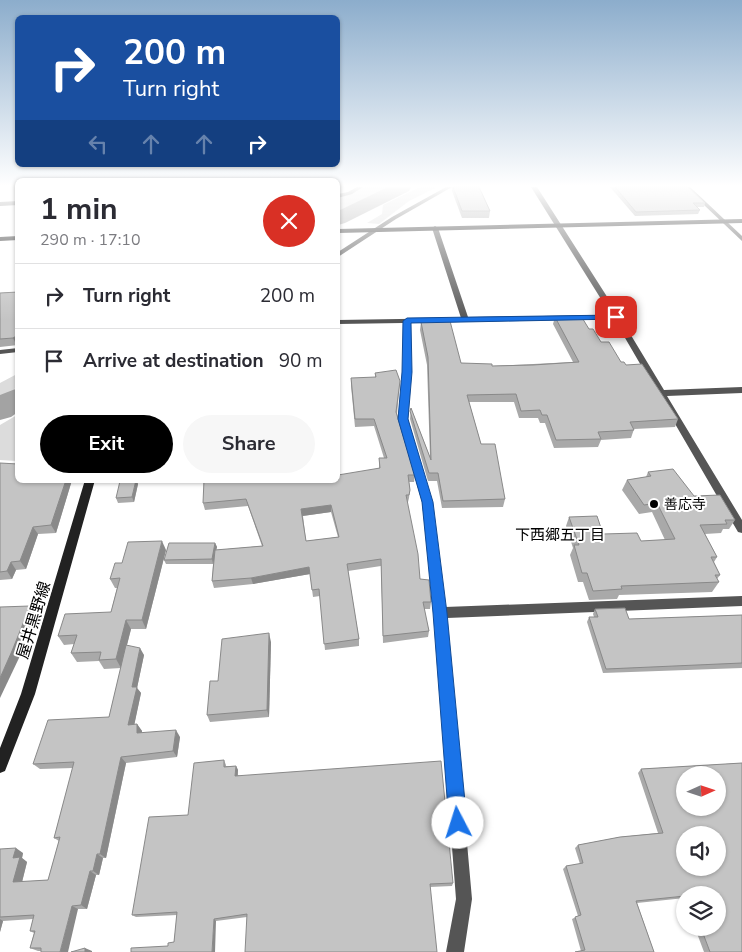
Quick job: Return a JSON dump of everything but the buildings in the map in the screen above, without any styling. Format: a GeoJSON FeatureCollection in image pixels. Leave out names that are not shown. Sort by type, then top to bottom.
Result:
{"type":"FeatureCollection","features":[{"type":"Feature","properties":{"kind":"street"},"geometry":{"type":"LineString","coordinates":[[340,254],[377,231]]}},
{"type":"Feature","properties":{"kind":"street"},"geometry":{"type":"LineString","coordinates":[[436,231],[465,319]]}},
{"type":"Feature","properties":{"kind":"street"},"geometry":{"type":"LineString","coordinates":[[563,231],[662,393],[742,529]]}},
{"type":"Feature","properties":{"kind":"street"},"geometry":{"type":"LineString","coordinates":[[0,239],[15,238]]}},
{"type":"Feature","properties":{"kind":"street"},"geometry":{"type":"LineString","coordinates":[[340,322],[616,317]]}},
{"type":"Feature","properties":{"kind":"street"},"geometry":{"type":"LineString","coordinates":[[407,321],[407,372],[403,419],[428,502],[440,613],[464,899],[455,952]]}},
{"type":"Feature","properties":{"kind":"street"},"geometry":{"type":"LineString","coordinates":[[0,352],[15,350]]}},
{"type":"Feature","properties":{"kind":"street"},"geometry":{"type":"LineString","coordinates":[[662,393],[742,390]]}},
{"type":"Feature","properties":{"kind":"street","name":"屋井黒野線"},"geometry":{"type":"LineString","coordinates":[[0,766],[28,694],[89,483]]}},
{"type":"Feature","properties":{"kind":"street"},"geometry":{"type":"LineString","coordinates":[[440,613],[742,601]]}},
{"type":"Feature","properties":{"kind":"shaded area"},"geometry":{"type":"Polygon","coordinates":[[[15,375],[15,388],[0,406],[0,383],[15,375]]]}},
{"type":"Feature","properties":{"kind":"shaded area"},"geometry":{"type":"Polygon","coordinates":[[[15,416],[15,461],[0,460],[0,425],[15,416]]]}},
{"type":"Feature","properties":{"kind":"waterway"},"geometry":{"type":"LineString","coordinates":[[0,410],[15,399]]}},
{"type":"Feature","properties":{"kind":"place","name":"善応寺"},"geometry":{"type":"Point","coordinates":[654,504]}},
{"type":"Feature","properties":{"kind":"district","name":"下西郷五丁目"},"geometry":{"type":"Point","coordinates":[560,535]}},
{"type":"Feature","properties":{"kind":"route"},"geometry":{"type":"LineString","coordinates":[[458,823],[440,613],[428,502],[403,419],[407,372],[407,321],[616,317]]}}]}
